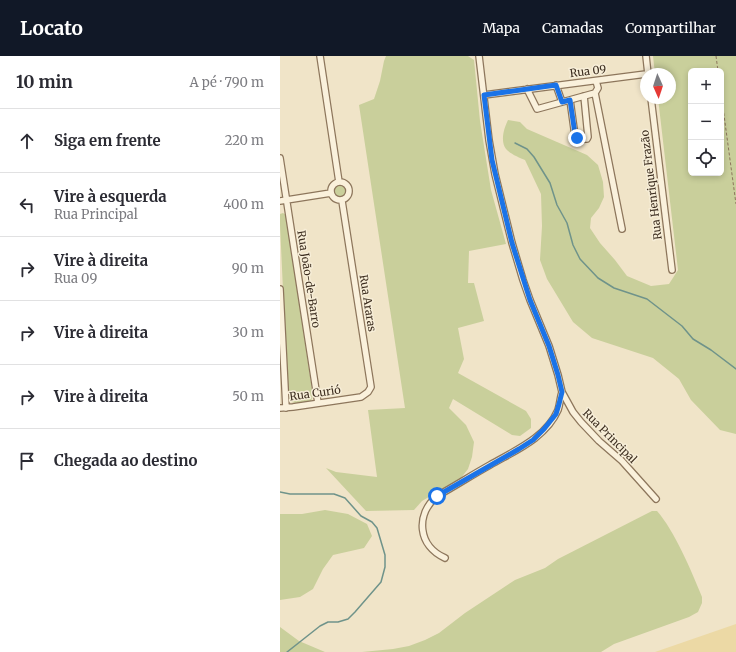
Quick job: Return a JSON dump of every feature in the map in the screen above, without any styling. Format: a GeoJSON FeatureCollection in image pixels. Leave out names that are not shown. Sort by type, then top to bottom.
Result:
{"type":"FeatureCollection","features":[{"type":"Feature","properties":{"kind":"street"},"geometry":{"type":"LineString","coordinates":[[320,56],[339,182]]}},
{"type":"Feature","properties":{"kind":"street","name":"Rua Principal"},"geometry":{"type":"LineString","coordinates":[[479,56],[492,160],[512,243],[530,300],[549,346],[562,392],[573,412],[581,422],[622,462],[656,499]]}},
{"type":"Feature","properties":{"kind":"street"},"geometry":{"type":"LineString","coordinates":[[646,56],[647,68]]}},
{"type":"Feature","properties":{"kind":"street","name":"Rua 09"},"geometry":{"type":"LineString","coordinates":[[484,95],[640,75]]}},
{"type":"Feature","properties":{"kind":"street"},"geometry":{"type":"LineString","coordinates":[[596,81],[598,88],[595,93],[622,229]]}},
{"type":"Feature","properties":{"kind":"street"},"geometry":{"type":"LineString","coordinates":[[556,85],[562,102]]}},
{"type":"Feature","properties":{"kind":"street"},"geometry":{"type":"LineString","coordinates":[[527,89],[536,109],[595,93]]}},
{"type":"Feature","properties":{"kind":"street"},"geometry":{"type":"LineString","coordinates":[[570,100],[576,136],[579,139],[587,138],[584,96]]}},
{"type":"Feature","properties":{"kind":"street","name":"Rua Henrique Frazão"},"geometry":{"type":"LineString","coordinates":[[652,104],[672,270]]}},
{"type":"Feature","properties":{"kind":"street","name":"Rua João-de-Barro"},"geometry":{"type":"LineString","coordinates":[[280,158],[318,404]]}},
{"type":"Feature","properties":{"kind":"street"},"geometry":{"type":"LineString","coordinates":[[339,182],[345,183],[350,188],[348,198],[342,201],[334,198],[331,193],[332,187],[339,182]]}},
{"type":"Feature","properties":{"kind":"street"},"geometry":{"type":"LineString","coordinates":[[280,200],[331,193]]}},
{"type":"Feature","properties":{"kind":"street","name":"Rua Araras"},"geometry":{"type":"LineString","coordinates":[[342,201],[371,387],[368,392],[361,397],[354,398]]}},
{"type":"Feature","properties":{"kind":"street"},"geometry":{"type":"LineString","coordinates":[[280,289],[283,408]]}},
{"type":"Feature","properties":{"kind":"street"},"geometry":{"type":"LineString","coordinates":[[445,558],[433,550],[426,541],[422,532],[424,514],[430,502],[437,496],[533,440],[556,414],[562,392]]}},
{"type":"Feature","properties":{"kind":"street","name":"Rua Curió"},"geometry":{"type":"LineString","coordinates":[[283,408],[354,398]]}},
{"type":"Feature","properties":{"kind":"path"},"geometry":{"type":"LineString","coordinates":[[716,56],[718,68]]}},
{"type":"Feature","properties":{"kind":"path"},"geometry":{"type":"LineString","coordinates":[[722,104],[736,204]]}},
{"type":"Feature","properties":{"kind":"green space"},"geometry":{"type":"Polygon","coordinates":[[[386,56],[468,56],[474,60],[480,121],[491,190],[506,244],[469,251],[468,283],[474,283],[484,321],[458,328],[464,359],[458,373],[526,411],[531,419],[531,428],[520,436],[512,435],[453,399],[449,408],[466,425],[474,442],[472,457],[468,469],[461,478],[422,501],[414,510],[366,511],[326,468],[336,472],[377,477],[368,410],[405,408],[359,105],[374,99],[386,56]]]}},
{"type":"Feature","properties":{"kind":"green space"},"geometry":{"type":"Polygon","coordinates":[[[653,56],[736,56],[736,434],[720,430],[691,400],[679,379],[653,358],[592,338],[573,322],[547,279],[540,260],[542,226],[541,194],[525,160],[515,156],[504,146],[504,131],[508,120],[520,122],[527,129],[587,155],[598,165],[603,182],[604,197],[599,208],[591,218],[590,228],[600,243],[627,276],[651,286],[669,284],[678,270],[659,104],[676,104],[676,68],[654,68],[653,56]]]}},
{"type":"Feature","properties":{"kind":"green space"},"geometry":{"type":"Polygon","coordinates":[[[340,183],[347,188],[348,191],[343,198],[340,199],[333,194],[332,191],[337,184],[340,183]]]}},
{"type":"Feature","properties":{"kind":"green space"},"geometry":{"type":"Polygon","coordinates":[[[283,213],[286,215],[313,396],[311,401],[299,403],[288,399],[280,225],[280,214],[283,213]]]}},
{"type":"Feature","properties":{"kind":"green space"},"geometry":{"type":"Polygon","coordinates":[[[325,510],[348,514],[367,524],[372,536],[364,548],[333,555],[323,569],[313,589],[300,597],[280,600],[280,514],[302,514],[325,510]]]}},
{"type":"Feature","properties":{"kind":"green space"},"geometry":{"type":"Polygon","coordinates":[[[652,511],[657,511],[670,529],[688,564],[702,597],[702,603],[698,612],[689,617],[614,644],[601,652],[362,652],[409,646],[425,640],[439,633],[465,613],[515,580],[545,568],[558,559],[652,511]]]}},
{"type":"Feature","properties":{"kind":"green space"},"geometry":{"type":"Polygon","coordinates":[[[280,627],[299,641],[325,652],[280,652],[280,627]]]}},
{"type":"Feature","properties":{"kind":"sand"},"geometry":{"type":"Polygon","coordinates":[[[736,624],[736,652],[655,652],[736,624]]]}},
{"type":"Feature","properties":{"kind":"waterway"},"geometry":{"type":"LineString","coordinates":[[515,143],[527,149],[534,157],[550,183],[557,205],[567,223],[573,245],[580,259],[598,278],[614,288],[647,299],[682,326],[693,339],[711,350],[736,369]]}},
{"type":"Feature","properties":{"kind":"waterway"},"geometry":{"type":"LineString","coordinates":[[280,492],[290,494],[334,494],[345,498],[361,516],[372,522],[377,528],[385,555],[385,567],[381,582],[348,619],[338,622],[328,622],[320,626],[287,652]]}},
{"type":"Feature","properties":{"kind":"route"},"geometry":{"type":"LineString","coordinates":[[437,496],[533,440],[556,414],[562,392],[549,346],[530,300],[512,243],[492,160],[484,95],[556,85],[562,102],[570,100],[575,134],[577,138]]}}]}
